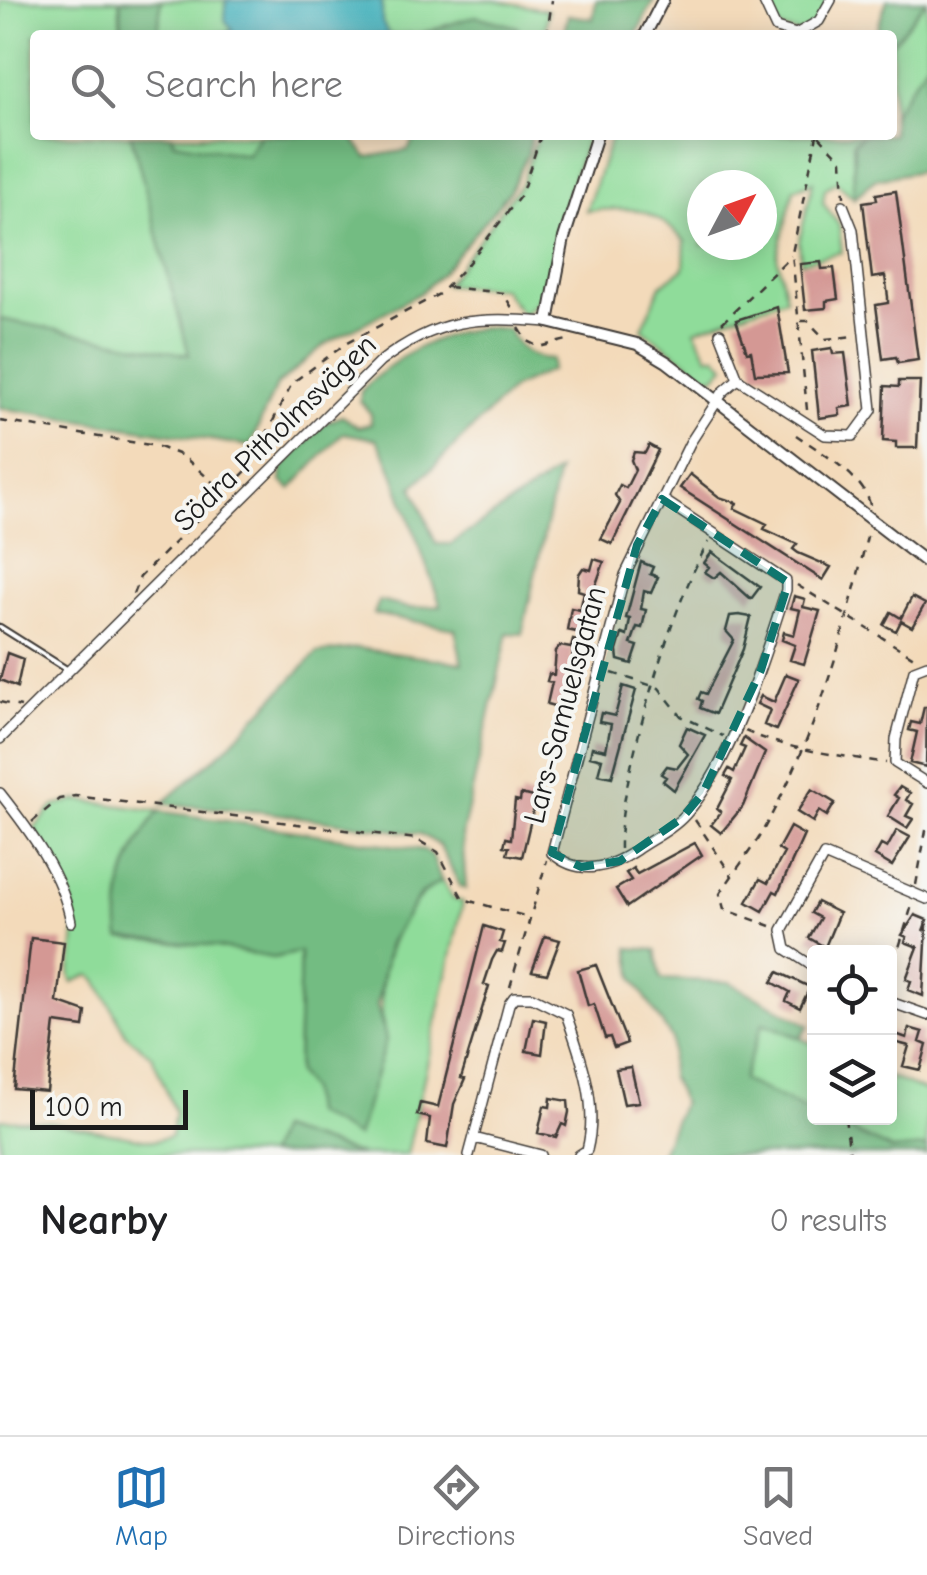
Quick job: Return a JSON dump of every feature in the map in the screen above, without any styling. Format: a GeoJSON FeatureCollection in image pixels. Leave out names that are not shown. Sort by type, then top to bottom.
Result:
{"type":"FeatureCollection","features":[{"type":"Feature","properties":{"kind":"street"},"geometry":{"type":"LineString","coordinates":[[647,30],[663,0]]}},
{"type":"Feature","properties":{"kind":"street"},"geometry":{"type":"LineString","coordinates":[[763,0],[776,28],[783,30]]}},
{"type":"Feature","properties":{"kind":"street"},"geometry":{"type":"LineString","coordinates":[[803,30],[819,20],[831,0]]}},
{"type":"Feature","properties":{"kind":"street"},"geometry":{"type":"LineString","coordinates":[[548,322],[564,238],[595,140]]}},
{"type":"Feature","properties":{"kind":"street"},"geometry":{"type":"LineString","coordinates":[[720,333],[738,378],[825,434],[843,438],[868,422],[872,410],[852,230],[842,204]]}},
{"type":"Feature","properties":{"kind":"street","name":"Södra Pitholmsvägen"},"geometry":{"type":"LineString","coordinates":[[0,739],[380,362],[431,328],[454,322],[548,322],[638,344],[782,453],[869,527],[927,563]]}},
{"type":"Feature","properties":{"kind":"street","name":"Lars-Samuelsgatan"},"geometry":{"type":"LineString","coordinates":[[620,861],[600,868],[581,867],[552,853],[625,575],[662,499],[717,402],[738,378]]}},
{"type":"Feature","properties":{"kind":"street"},"geometry":{"type":"LineString","coordinates":[[620,861],[689,810],[703,793],[760,670],[786,581],[662,499]]}},
{"type":"Feature","properties":{"kind":"street"},"geometry":{"type":"LineString","coordinates":[[924,664],[914,670],[896,739],[895,761],[927,783]]}},
{"type":"Feature","properties":{"kind":"street"},"geometry":{"type":"LineString","coordinates":[[0,792],[27,827],[68,903],[71,922]]}},
{"type":"Feature","properties":{"kind":"street"},"geometry":{"type":"LineString","coordinates":[[807,962],[786,949],[782,930],[824,856],[927,900]]}},
{"type":"Feature","properties":{"kind":"street"},"geometry":{"type":"LineString","coordinates":[[470,1155],[514,998],[532,996],[566,1014],[591,1104],[590,1138],[587,1150],[579,1155]]}},
{"type":"Feature","properties":{"kind":"street"},"geometry":{"type":"LineString","coordinates":[[897,1004],[927,1015]]}},
{"type":"Feature","properties":{"kind":"street"},"geometry":{"type":"LineString","coordinates":[[474,1138],[540,1155]]}},
{"type":"Feature","properties":{"kind":"lane"},"geometry":{"type":"LineString","coordinates":[[0,627],[68,670]]}},
{"type":"Feature","properties":{"kind":"path"},"geometry":{"type":"LineString","coordinates":[[547,30],[552,0]]}},
{"type":"Feature","properties":{"kind":"path"},"geometry":{"type":"LineString","coordinates":[[130,600],[140,577],[255,460],[292,383],[346,343],[447,287],[522,196],[539,140]]}},
{"type":"Feature","properties":{"kind":"path"},"geometry":{"type":"LineString","coordinates":[[782,453],[804,420],[808,398],[792,255],[817,140]]}},
{"type":"Feature","properties":{"kind":"path"},"geometry":{"type":"LineString","coordinates":[[825,140],[836,148],[842,160],[846,179],[842,204]]}},
{"type":"Feature","properties":{"kind":"path"},"geometry":{"type":"LineString","coordinates":[[720,333],[723,318],[792,255]]}},
{"type":"Feature","properties":{"kind":"path"},"geometry":{"type":"LineString","coordinates":[[447,287],[503,293],[512,302],[523,337],[539,347],[578,337]]}},
{"type":"Feature","properties":{"kind":"path"},"geometry":{"type":"LineString","coordinates":[[799,320],[808,321],[825,339],[864,335]]}},
{"type":"Feature","properties":{"kind":"path"},"geometry":{"type":"LineString","coordinates":[[0,421],[156,446],[183,456],[225,493]]}},
{"type":"Feature","properties":{"kind":"path"},"geometry":{"type":"LineString","coordinates":[[782,930],[720,906],[720,894],[768,822],[831,677],[869,527],[868,493],[796,435]]}},
{"type":"Feature","properties":{"kind":"path"},"geometry":{"type":"LineString","coordinates":[[620,861],[621,817],[683,588],[715,532]]}},
{"type":"Feature","properties":{"kind":"path"},"geometry":{"type":"LineString","coordinates":[[786,581],[906,648],[924,664]]}},
{"type":"Feature","properties":{"kind":"path"},"geometry":{"type":"LineString","coordinates":[[599,670],[655,686],[681,716],[729,739]]}},
{"type":"Feature","properties":{"kind":"path"},"geometry":{"type":"LineString","coordinates":[[0,702],[22,707]]}},
{"type":"Feature","properties":{"kind":"path"},"geometry":{"type":"LineString","coordinates":[[734,726],[786,749],[801,747],[895,761]]}},
{"type":"Feature","properties":{"kind":"path"},"geometry":{"type":"LineString","coordinates":[[27,827],[59,799],[75,796],[416,839],[438,852],[463,899],[528,918]]}},
{"type":"Feature","properties":{"kind":"path"},"geometry":{"type":"LineString","coordinates":[[689,810],[732,876]]}},
{"type":"Feature","properties":{"kind":"path"},"geometry":{"type":"LineString","coordinates":[[514,998],[510,982],[552,853]]}},
{"type":"Feature","properties":{"kind":"path"},"geometry":{"type":"LineString","coordinates":[[845,1125],[850,1155]]}},
{"type":"Feature","properties":{"kind":"highlighted area"},"geometry":{"type":"Polygon","coordinates":[[[662,499],[786,581],[786,590],[761,670],[703,793],[682,818],[620,861],[581,867],[552,853],[637,545],[662,499]]]}},
{"type":"Feature","properties":{"kind":"green space"},"geometry":{"type":"Polygon","coordinates":[[[0,0],[119,0],[121,30],[30,30],[30,140],[132,140],[190,356],[0,319],[0,0]]]}},
{"type":"Feature","properties":{"kind":"green space"},"geometry":{"type":"Polygon","coordinates":[[[120,0],[161,0],[158,30],[122,30],[120,0]]]}},
{"type":"Feature","properties":{"kind":"green space"},"geometry":{"type":"Polygon","coordinates":[[[161,0],[226,0],[226,21],[233,30],[158,30],[161,0]]]}},
{"type":"Feature","properties":{"kind":"green space"},"geometry":{"type":"Polygon","coordinates":[[[382,0],[495,0],[548,10],[546,30],[386,30],[382,23],[382,0]]]}},
{"type":"Feature","properties":{"kind":"green space"},"geometry":{"type":"Polygon","coordinates":[[[596,0],[654,0],[639,30],[565,30],[568,15],[593,19],[596,0]]]}},
{"type":"Feature","properties":{"kind":"green space"},"geometry":{"type":"Polygon","coordinates":[[[766,0],[829,0],[810,30],[779,28],[766,0]]]}},
{"type":"Feature","properties":{"kind":"green space"},"geometry":{"type":"Polygon","coordinates":[[[887,0],[926,0],[897,38],[897,30],[877,30],[887,0]]]}},
{"type":"Feature","properties":{"kind":"green space"},"geometry":{"type":"Polygon","coordinates":[[[927,0],[927,62],[897,107],[897,38],[927,0]]]}},
{"type":"Feature","properties":{"kind":"green space"},"geometry":{"type":"Polygon","coordinates":[[[476,16],[518,30],[432,30],[476,16]]]}},
{"type":"Feature","properties":{"kind":"green space"},"geometry":{"type":"Polygon","coordinates":[[[927,62],[927,163],[920,171],[876,179],[854,198],[854,142],[897,140],[897,107],[927,62]]]}},
{"type":"Feature","properties":{"kind":"green space"},"geometry":{"type":"Polygon","coordinates":[[[132,140],[173,140],[247,155],[256,140],[354,140],[367,157],[408,150],[413,140],[530,140],[509,192],[440,275],[420,293],[324,345],[276,386],[250,446],[0,408],[0,319],[189,355],[132,140]]]}},
{"type":"Feature","properties":{"kind":"green space"},"geometry":{"type":"Polygon","coordinates":[[[173,140],[256,140],[248,155],[173,140]]]}},
{"type":"Feature","properties":{"kind":"green space"},"geometry":{"type":"Polygon","coordinates":[[[536,140],[586,140],[568,194],[545,294],[523,315],[502,288],[445,285],[522,182],[536,140]]]}},
{"type":"Feature","properties":{"kind":"green space"},"geometry":{"type":"Polygon","coordinates":[[[610,140],[856,140],[853,142],[854,198],[836,182],[825,189],[823,203],[839,225],[842,252],[801,262],[799,242],[813,182],[794,189],[777,256],[786,298],[695,330],[708,356],[717,356],[725,366],[715,377],[707,376],[642,329],[661,285],[684,268],[685,241],[662,221],[629,210],[586,211],[610,140]]]}},
{"type":"Feature","properties":{"kind":"green space"},"geometry":{"type":"Polygon","coordinates":[[[484,327],[508,329],[526,352],[552,359],[551,370],[512,389],[413,487],[436,544],[451,544],[558,471],[522,634],[508,633],[462,835],[466,889],[460,886],[439,845],[420,834],[264,812],[162,804],[225,749],[317,653],[357,648],[462,663],[455,629],[374,614],[379,601],[409,608],[441,606],[389,462],[376,439],[343,433],[291,489],[281,481],[282,468],[325,423],[342,416],[358,427],[371,424],[371,414],[360,401],[361,391],[388,367],[432,341],[484,327]]]}},
{"type":"Feature","properties":{"kind":"green space"},"geometry":{"type":"Polygon","coordinates":[[[78,800],[159,811],[126,871],[119,903],[121,938],[207,945],[273,958],[300,952],[297,1073],[309,1089],[386,1040],[381,995],[384,973],[389,951],[408,912],[441,880],[453,899],[463,902],[407,1155],[361,1155],[278,1129],[268,1155],[0,1155],[0,1119],[50,1122],[154,1141],[171,1136],[175,1112],[152,1056],[126,1035],[97,980],[90,975],[73,982],[70,975],[74,913],[65,883],[34,829],[54,806],[78,800]]]}},
{"type":"Feature","properties":{"kind":"green space"},"geometry":{"type":"Polygon","coordinates":[[[159,811],[424,850],[432,856],[441,880],[420,895],[389,943],[377,1005],[386,1040],[357,1137],[312,1113],[309,1089],[297,1073],[300,952],[273,958],[207,945],[120,938],[119,903],[126,871],[159,811]]]}},
{"type":"Feature","properties":{"kind":"green space"},"geometry":{"type":"Polygon","coordinates":[[[629,948],[656,950],[661,979],[729,982],[807,1024],[801,1038],[763,1023],[742,1080],[807,1110],[807,1125],[838,1125],[892,1150],[927,1147],[927,1155],[660,1155],[682,1103],[670,1076],[672,1039],[634,979],[629,948]]]}},
{"type":"Feature","properties":{"kind":"green space"},"geometry":{"type":"Polygon","coordinates":[[[763,1023],[807,1041],[807,1112],[741,1080],[763,1023]]]}},
{"type":"Feature","properties":{"kind":"green space"},"geometry":{"type":"Polygon","coordinates":[[[897,1080],[927,1092],[927,1147],[892,1150],[835,1125],[897,1125],[897,1080]]]}},
{"type":"Feature","properties":{"kind":"green space"},"geometry":{"type":"Polygon","coordinates":[[[278,1129],[361,1155],[268,1155],[278,1129]]]}},
{"type":"Feature","properties":{"kind":"water"},"geometry":{"type":"Polygon","coordinates":[[[226,0],[382,0],[382,22],[386,30],[232,30],[225,20],[226,0]]]}},
{"type":"Feature","properties":{"kind":"building"},"geometry":{"type":"Polygon","coordinates":[[[896,191],[918,360],[898,363],[896,357],[883,359],[876,305],[888,303],[888,297],[885,276],[872,278],[863,202],[877,200],[876,194],[896,191]]]}},
{"type":"Feature","properties":{"kind":"building"},"geometry":{"type":"Polygon","coordinates":[[[821,262],[822,269],[834,268],[838,299],[826,301],[826,308],[805,310],[800,264],[821,262]]]}},
{"type":"Feature","properties":{"kind":"building"},"geometry":{"type":"Polygon","coordinates":[[[777,307],[788,373],[755,374],[751,351],[747,352],[736,320],[777,307]]]}},
{"type":"Feature","properties":{"kind":"building"},"geometry":{"type":"Polygon","coordinates":[[[832,348],[833,354],[845,353],[852,406],[839,408],[840,415],[819,418],[812,351],[832,348]]]}},
{"type":"Feature","properties":{"kind":"building"},"geometry":{"type":"Polygon","coordinates":[[[899,381],[920,381],[917,448],[896,448],[896,442],[883,441],[885,386],[899,387],[899,381]]]}},
{"type":"Feature","properties":{"kind":"building"},"geometry":{"type":"Polygon","coordinates":[[[649,445],[658,450],[612,544],[601,539],[620,503],[615,495],[620,485],[626,488],[635,470],[631,460],[634,452],[645,453],[649,445]]]}},
{"type":"Feature","properties":{"kind":"building"},"geometry":{"type":"Polygon","coordinates":[[[690,474],[719,497],[737,503],[734,508],[767,524],[764,529],[797,544],[793,549],[798,553],[831,567],[823,580],[680,488],[690,474]]]}},
{"type":"Feature","properties":{"kind":"building"},"geometry":{"type":"Polygon","coordinates":[[[712,552],[760,587],[751,599],[721,572],[714,578],[705,572],[709,567],[704,563],[712,552]]]}},
{"type":"Feature","properties":{"kind":"building"},"geometry":{"type":"Polygon","coordinates":[[[594,559],[604,562],[590,601],[591,612],[587,611],[581,633],[567,630],[571,608],[580,610],[584,592],[578,590],[579,574],[583,568],[591,570],[594,559]]]}},
{"type":"Feature","properties":{"kind":"building"},"geometry":{"type":"Polygon","coordinates":[[[641,562],[653,567],[650,574],[658,577],[651,593],[644,591],[641,609],[646,610],[642,628],[637,627],[631,644],[638,646],[632,664],[618,660],[617,651],[622,634],[627,636],[630,619],[626,618],[641,562]]]}},
{"type":"Feature","properties":{"kind":"building"},"geometry":{"type":"Polygon","coordinates":[[[794,596],[805,599],[803,607],[820,611],[804,664],[790,660],[795,645],[782,640],[784,632],[794,635],[800,610],[791,608],[794,596]]]}},
{"type":"Feature","properties":{"kind":"building"},"geometry":{"type":"Polygon","coordinates":[[[912,597],[925,604],[912,627],[901,621],[896,631],[884,625],[891,612],[901,618],[912,597]]]}},
{"type":"Feature","properties":{"kind":"building"},"geometry":{"type":"Polygon","coordinates":[[[730,616],[751,617],[743,649],[715,714],[700,708],[702,701],[698,699],[701,692],[706,694],[734,640],[726,631],[730,616]]]}},
{"type":"Feature","properties":{"kind":"building"},"geometry":{"type":"Polygon","coordinates":[[[573,640],[582,642],[580,650],[573,648],[571,687],[567,686],[561,708],[547,704],[552,682],[547,681],[549,674],[554,675],[556,651],[560,646],[571,648],[573,640]]]}},
{"type":"Feature","properties":{"kind":"building"},"geometry":{"type":"Polygon","coordinates":[[[7,653],[23,659],[17,687],[0,680],[7,653]]]}},
{"type":"Feature","properties":{"kind":"building"},"geometry":{"type":"Polygon","coordinates":[[[786,674],[799,679],[776,730],[764,725],[770,710],[757,704],[761,696],[774,702],[786,674]]]}},
{"type":"Feature","properties":{"kind":"building"},"geometry":{"type":"Polygon","coordinates":[[[623,686],[636,690],[612,777],[598,774],[602,759],[590,756],[592,747],[606,750],[611,724],[599,722],[601,713],[615,716],[623,686]]]}},
{"type":"Feature","properties":{"kind":"building"},"geometry":{"type":"Polygon","coordinates":[[[924,707],[926,767],[910,763],[917,732],[909,730],[911,722],[920,724],[924,707]]]}},
{"type":"Feature","properties":{"kind":"building"},"geometry":{"type":"Polygon","coordinates":[[[687,727],[705,735],[674,790],[661,774],[667,766],[677,768],[688,754],[679,744],[687,727]]]}},
{"type":"Feature","properties":{"kind":"building"},"geometry":{"type":"Polygon","coordinates":[[[744,738],[765,753],[743,806],[721,833],[711,825],[721,812],[717,809],[732,780],[725,776],[729,769],[734,772],[745,748],[740,746],[744,738]]]}},
{"type":"Feature","properties":{"kind":"building"},"geometry":{"type":"Polygon","coordinates":[[[900,787],[910,793],[906,800],[913,804],[906,816],[913,819],[907,828],[888,816],[899,798],[894,795],[900,787]]]}},
{"type":"Feature","properties":{"kind":"building"},"geometry":{"type":"Polygon","coordinates":[[[812,789],[835,803],[827,816],[819,811],[813,822],[797,812],[812,789]]]}},
{"type":"Feature","properties":{"kind":"building"},"geometry":{"type":"Polygon","coordinates":[[[521,794],[536,798],[522,857],[507,854],[509,847],[504,846],[506,838],[511,839],[515,800],[520,801],[521,794]]]}},
{"type":"Feature","properties":{"kind":"building"},"geometry":{"type":"Polygon","coordinates":[[[790,827],[804,835],[778,893],[774,891],[763,911],[747,902],[760,879],[768,883],[784,853],[778,849],[790,827]]]}},
{"type":"Feature","properties":{"kind":"building"},"geometry":{"type":"Polygon","coordinates":[[[897,830],[910,837],[892,866],[875,856],[881,845],[887,848],[897,830]]]}},
{"type":"Feature","properties":{"kind":"building"},"geometry":{"type":"Polygon","coordinates":[[[695,843],[702,855],[627,907],[616,889],[631,880],[626,873],[633,868],[637,874],[695,843]]]}},
{"type":"Feature","properties":{"kind":"building"},"geometry":{"type":"Polygon","coordinates":[[[817,902],[839,913],[826,945],[809,938],[820,918],[811,913],[817,902]]]}},
{"type":"Feature","properties":{"kind":"building"},"geometry":{"type":"Polygon","coordinates":[[[915,915],[927,920],[923,931],[927,926],[923,996],[908,990],[911,981],[906,979],[918,947],[905,942],[907,937],[902,935],[915,915]]]}},
{"type":"Feature","properties":{"kind":"building"},"geometry":{"type":"Polygon","coordinates":[[[484,926],[503,932],[500,942],[505,943],[502,952],[497,951],[492,960],[484,984],[489,986],[461,1078],[465,1079],[454,1104],[447,1148],[427,1144],[430,1118],[417,1115],[420,1103],[438,1107],[484,926]]]}},
{"type":"Feature","properties":{"kind":"building"},"geometry":{"type":"Polygon","coordinates":[[[545,936],[560,940],[547,974],[532,971],[545,936]]]}},
{"type":"Feature","properties":{"kind":"building"},"geometry":{"type":"Polygon","coordinates":[[[31,938],[64,942],[57,1002],[86,1012],[84,1027],[55,1023],[47,1092],[14,1089],[31,938]]]}},
{"type":"Feature","properties":{"kind":"building"},"geometry":{"type":"Polygon","coordinates":[[[596,965],[627,1043],[614,1048],[610,1037],[605,1038],[594,1004],[588,1006],[578,970],[596,965]]]}},
{"type":"Feature","properties":{"kind":"building"},"geometry":{"type":"Polygon","coordinates":[[[778,972],[807,986],[800,1008],[786,1001],[790,992],[772,982],[778,972]]]}},
{"type":"Feature","properties":{"kind":"building"},"geometry":{"type":"Polygon","coordinates":[[[533,1018],[546,1021],[542,1054],[526,1051],[533,1018]]]}},
{"type":"Feature","properties":{"kind":"building"},"geometry":{"type":"Polygon","coordinates":[[[909,1028],[923,1032],[920,1042],[927,1045],[920,1070],[903,1066],[909,1046],[897,1043],[897,1034],[907,1038],[909,1028]]]}},
{"type":"Feature","properties":{"kind":"building"},"geometry":{"type":"Polygon","coordinates":[[[631,1067],[639,1102],[624,1104],[616,1069],[631,1067]]]}},
{"type":"Feature","properties":{"kind":"building"},"geometry":{"type":"Polygon","coordinates":[[[551,1098],[568,1101],[566,1126],[562,1124],[556,1137],[538,1133],[544,1106],[550,1107],[551,1098]]]}}]}
